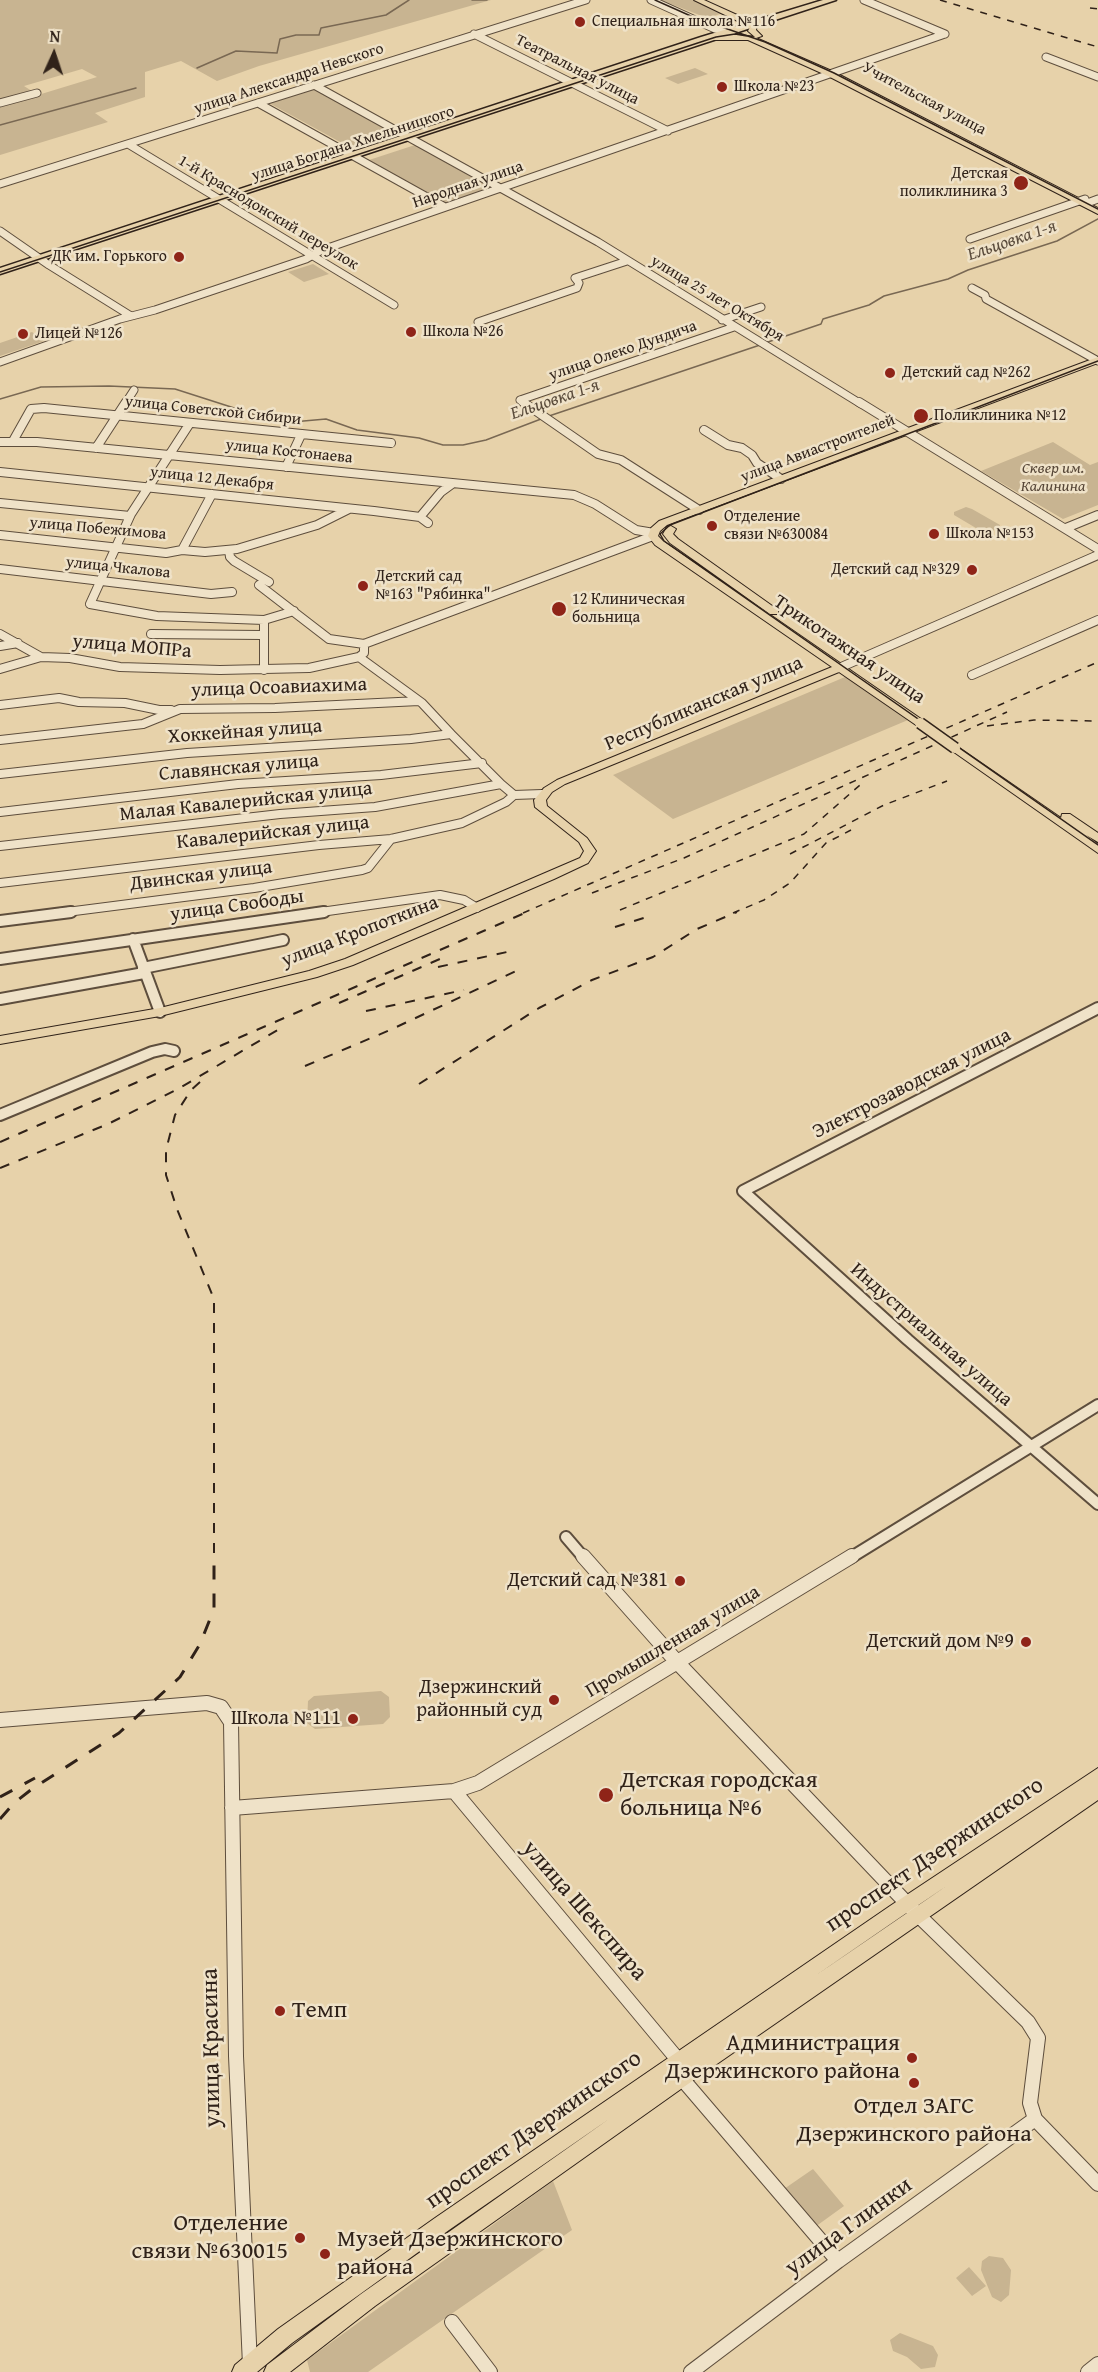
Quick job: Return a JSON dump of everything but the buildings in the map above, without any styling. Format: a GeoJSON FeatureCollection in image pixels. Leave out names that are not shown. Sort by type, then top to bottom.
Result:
{"type":"FeatureCollection","features":[{"type":"Feature","properties":{"kind":"highway","name":"улица Богдана Хмельницкого"},"geometry":{"type":"LineString","coordinates":[[574,85],[704,39],[745,36],[754,26],[832,0]]}},
{"type":"Feature","properties":{"kind":"highway","name":"улица Богдана Хмельницкого"},"geometry":{"type":"LineString","coordinates":[[0,276],[221,200],[709,43],[715,38]]}},
{"type":"Feature","properties":{"kind":"highway","name":"улица Богдана Хмельницкого"},"geometry":{"type":"LineString","coordinates":[[0,271],[42,260]]}},
{"type":"Feature","properties":{"kind":"main road"},"geometry":{"type":"LineString","coordinates":[[698,0],[754,26],[752,31],[745,36]]}},
{"type":"Feature","properties":{"kind":"main road","name":"Учительская улица"},"geometry":{"type":"LineString","coordinates":[[745,36],[835,73],[1090,201],[1098,211]]}},
{"type":"Feature","properties":{"kind":"main road","name":"улица Авиастроителей"},"geometry":{"type":"LineString","coordinates":[[673,525],[1098,362]]}},
{"type":"Feature","properties":{"kind":"main road","name":"улица Авиастроителей"},"geometry":{"type":"LineString","coordinates":[[673,525],[699,510],[911,434]]}},
{"type":"Feature","properties":{"kind":"main road"},"geometry":{"type":"LineString","coordinates":[[653,535],[673,525]]}},
{"type":"Feature","properties":{"kind":"main road","name":"Трикотажная улица"},"geometry":{"type":"LineString","coordinates":[[673,525],[668,534],[670,538],[755,604]]}},
{"type":"Feature","properties":{"kind":"main road","name":"Трикотажная улица"},"geometry":{"type":"LineString","coordinates":[[653,535],[659,543],[755,604],[1098,838]]}},
{"type":"Feature","properties":{"kind":"main road","name":"Республиканская улица"},"geometry":{"type":"LineString","coordinates":[[542,794],[561,782],[844,665]]}},
{"type":"Feature","properties":{"kind":"main road","name":"Трикотажная улица"},"geometry":{"type":"LineString","coordinates":[[960,746],[1098,849]]}},
{"type":"Feature","properties":{"kind":"main road","name":"улица Кропоткина"},"geometry":{"type":"LineString","coordinates":[[0,1040],[160,1012],[313,974],[349,962],[572,866],[589,855],[589,847],[583,840],[545,813],[541,807],[542,794]]}},
{"type":"Feature","properties":{"kind":"main road","name":"проспект Дзержинского"},"geometry":{"type":"LineString","coordinates":[[248,2370],[285,2337],[442,2224],[912,1909],[1098,1775]]}},
{"type":"Feature","properties":{"kind":"main road","name":"проспект Дзержинского"},"geometry":{"type":"LineString","coordinates":[[912,1909],[1098,1791]]}},
{"type":"Feature","properties":{"kind":"main road","name":"проспект Дзержинского"},"geometry":{"type":"LineString","coordinates":[[274,2372],[677,2068]]}},
{"type":"Feature","properties":{"kind":"street","name":"улица Александра Невского"},"geometry":{"type":"LineString","coordinates":[[0,183],[586,0]]}},
{"type":"Feature","properties":{"kind":"street","name":"Учительская улица"},"geometry":{"type":"LineString","coordinates":[[651,0],[708,26],[745,36]]}},
{"type":"Feature","properties":{"kind":"street","name":"Народная улица"},"geometry":{"type":"LineString","coordinates":[[0,362],[131,316],[171,305],[322,250],[945,34],[864,0]]}},
{"type":"Feature","properties":{"kind":"street"},"geometry":{"type":"LineString","coordinates":[[704,39],[712,34],[708,26]]}},
{"type":"Feature","properties":{"kind":"street","name":"Театральная улица"},"geometry":{"type":"LineString","coordinates":[[474,34],[668,131]]}},
{"type":"Feature","properties":{"kind":"street"},"geometry":{"type":"LineString","coordinates":[[1046,57],[1098,77]]}},
{"type":"Feature","properties":{"kind":"street","name":"улица 25 лет Октября"},"geometry":{"type":"LineString","coordinates":[[314,85],[589,237],[1098,549]]}},
{"type":"Feature","properties":{"kind":"street"},"geometry":{"type":"LineString","coordinates":[[0,103],[37,93]]}},
{"type":"Feature","properties":{"kind":"street"},"geometry":{"type":"LineString","coordinates":[[258,102],[445,207]]}},
{"type":"Feature","properties":{"kind":"street","name":"1-й Краснодонский переулок"},"geometry":{"type":"LineString","coordinates":[[128,144],[394,305]]}},
{"type":"Feature","properties":{"kind":"street"},"geometry":{"type":"LineString","coordinates":[[970,239],[1090,201]]}},
{"type":"Feature","properties":{"kind":"street"},"geometry":{"type":"LineString","coordinates":[[0,231],[131,316]]}},
{"type":"Feature","properties":{"kind":"street"},"geometry":{"type":"LineString","coordinates":[[478,322],[577,288],[579,283],[575,278],[627,261]]}},
{"type":"Feature","properties":{"kind":"street"},"geometry":{"type":"LineString","coordinates":[[972,288],[985,295],[986,299],[1098,362]]}},
{"type":"Feature","properties":{"kind":"street","name":"улица Олеко Дундича"},"geometry":{"type":"LineString","coordinates":[[722,320],[761,307]]}},
{"type":"Feature","properties":{"kind":"street","name":"улица Олеко Дундича"},"geometry":{"type":"LineString","coordinates":[[699,510],[621,460],[598,454],[520,400],[734,327]]}},
{"type":"Feature","properties":{"kind":"street"},"geometry":{"type":"LineString","coordinates":[[96,448],[134,390]]}},
{"type":"Feature","properties":{"kind":"street","name":"улица Советской Сибири"},"geometry":{"type":"LineString","coordinates":[[13,441],[31,408],[118,414],[391,443]]}},
{"type":"Feature","properties":{"kind":"street"},"geometry":{"type":"LineString","coordinates":[[190,423],[130,516],[114,547],[101,578],[102,582],[90,604],[157,616],[264,620],[294,611]]}},
{"type":"Feature","properties":{"kind":"street"},"geometry":{"type":"LineString","coordinates":[[704,430],[728,445],[742,448],[752,455],[757,463],[782,479]]}},
{"type":"Feature","properties":{"kind":"street"},"geometry":{"type":"LineString","coordinates":[[285,467],[301,435]]}},
{"type":"Feature","properties":{"kind":"street","name":"улица Костонаева"},"geometry":{"type":"LineString","coordinates":[[0,442],[13,441],[96,448],[574,495]]}},
{"type":"Feature","properties":{"kind":"street","name":"улица 12 Декабря"},"geometry":{"type":"LineString","coordinates":[[0,472],[420,517]]}},
{"type":"Feature","properties":{"kind":"street"},"geometry":{"type":"LineString","coordinates":[[428,523],[420,517],[441,492],[452,484]]}},
{"type":"Feature","properties":{"kind":"street"},"geometry":{"type":"LineString","coordinates":[[182,550],[212,494]]}},
{"type":"Feature","properties":{"kind":"street","name":"Трикотажная улица"},"geometry":{"type":"LineString","coordinates":[[574,495],[595,504],[636,530],[653,535]]}},
{"type":"Feature","properties":{"kind":"street"},"geometry":{"type":"LineString","coordinates":[[0,503],[130,516]]}},
{"type":"Feature","properties":{"kind":"street","name":"улица Побежимова"},"geometry":{"type":"LineString","coordinates":[[0,535],[166,553],[182,550],[205,552],[229,550],[270,541],[329,520],[349,509]]}},
{"type":"Feature","properties":{"kind":"street"},"geometry":{"type":"LineString","coordinates":[[1066,528],[1098,515]]}},
{"type":"Feature","properties":{"kind":"street"},"geometry":{"type":"LineString","coordinates":[[259,585],[329,639],[364,644],[653,535]]}},
{"type":"Feature","properties":{"kind":"street"},"geometry":{"type":"LineString","coordinates":[[229,550],[230,557],[234,561],[269,582]]}},
{"type":"Feature","properties":{"kind":"street","name":"Республиканская улица"},"geometry":{"type":"LineString","coordinates":[[844,665],[1098,555]]}},
{"type":"Feature","properties":{"kind":"street","name":"улица Чкалова"},"geometry":{"type":"LineString","coordinates":[[0,569],[211,594],[232,592]]}},
{"type":"Feature","properties":{"kind":"street"},"geometry":{"type":"LineString","coordinates":[[264,620],[262,635],[264,670]]}},
{"type":"Feature","properties":{"kind":"street"},"geometry":{"type":"LineString","coordinates":[[972,675],[1094,622]]}},
{"type":"Feature","properties":{"kind":"street"},"geometry":{"type":"LineString","coordinates":[[0,634],[40,657]]}},
{"type":"Feature","properties":{"kind":"street","name":"улица МОПРа"},"geometry":{"type":"LineString","coordinates":[[151,634],[262,635]]}},
{"type":"Feature","properties":{"kind":"street"},"geometry":{"type":"LineString","coordinates":[[0,646],[19,643]]}},
{"type":"Feature","properties":{"kind":"street"},"geometry":{"type":"LineString","coordinates":[[364,644],[364,653],[359,657],[419,701],[482,763],[498,785],[514,795]]}},
{"type":"Feature","properties":{"kind":"street","name":"улица МОПРа"},"geometry":{"type":"LineString","coordinates":[[0,669],[40,657],[70,658],[120,667],[264,670],[309,668],[359,657]]}},
{"type":"Feature","properties":{"kind":"street"},"geometry":{"type":"LineString","coordinates":[[0,705],[59,698],[80,702],[125,703],[160,714]]}},
{"type":"Feature","properties":{"kind":"street","name":"улица Осоавиахима"},"geometry":{"type":"LineString","coordinates":[[0,740],[143,724],[160,714],[180,709],[275,708],[419,701]]}},
{"type":"Feature","properties":{"kind":"street","name":"Хоккейная улица"},"geometry":{"type":"LineString","coordinates":[[0,774],[187,753],[411,739],[451,734]]}},
{"type":"Feature","properties":{"kind":"street","name":"Славянская улица"},"geometry":{"type":"LineString","coordinates":[[0,812],[238,784],[381,775],[482,763]]}},
{"type":"Feature","properties":{"kind":"street","name":"Малая Кавалерийская улица"},"geometry":{"type":"LineString","coordinates":[[0,846],[280,814],[375,807],[498,785]]}},
{"type":"Feature","properties":{"kind":"street","name":"Кавалерийская улица"},"geometry":{"type":"LineString","coordinates":[[0,883],[319,844],[391,839],[462,823],[506,802],[514,795],[542,794]]}},
{"type":"Feature","properties":{"kind":"street","name":"Двинская улица"},"geometry":{"type":"LineString","coordinates":[[0,921],[254,888],[362,870],[368,868],[391,839]]}},
{"type":"Feature","properties":{"kind":"street","name":"улица Свободы"},"geometry":{"type":"LineString","coordinates":[[0,959],[440,895],[464,900],[477,908]]}},
{"type":"Feature","properties":{"kind":"street"},"geometry":{"type":"LineString","coordinates":[[133,939],[160,1012]]}},
{"type":"Feature","properties":{"kind":"street"},"geometry":{"type":"LineString","coordinates":[[0,999],[283,940]]}},
{"type":"Feature","properties":{"kind":"street","name":"Электрозаводская улица"},"geometry":{"type":"LineString","coordinates":[[742,1191],[1098,1008]]}},
{"type":"Feature","properties":{"kind":"street"},"geometry":{"type":"LineString","coordinates":[[0,1115],[152,1052],[165,1049],[174,1052]]}},
{"type":"Feature","properties":{"kind":"street","name":"Индустриальная улица"},"geometry":{"type":"LineString","coordinates":[[742,1191],[908,1340],[1098,1504]]}},
{"type":"Feature","properties":{"kind":"street","name":"Промышленная улица"},"geometry":{"type":"LineString","coordinates":[[232,1808],[454,1791],[478,1783],[1098,1406]]}},
{"type":"Feature","properties":{"kind":"street"},"geometry":{"type":"LineString","coordinates":[[566,1537],[676,1662],[912,1909],[1028,2022],[1038,2038],[1030,2103],[1035,2119],[1098,2184]]}},
{"type":"Feature","properties":{"kind":"street","name":"улица Красина"},"geometry":{"type":"LineString","coordinates":[[0,1720],[207,1703],[221,1707],[231,1722],[236,2056],[248,2370]]}},
{"type":"Feature","properties":{"kind":"street","name":"улица Шекспира"},"geometry":{"type":"LineString","coordinates":[[454,1791],[677,2068],[837,2261]]}},
{"type":"Feature","properties":{"kind":"street","name":"улица Глинки"},"geometry":{"type":"LineString","coordinates":[[691,2372],[837,2261],[1035,2119]]}},
{"type":"Feature","properties":{"kind":"street"},"geometry":{"type":"LineString","coordinates":[[452,2322],[490,2372]]}},
{"type":"Feature","properties":{"kind":"street"},"geometry":{"type":"LineString","coordinates":[[1088,2372],[1098,2364]]}},
{"type":"Feature","properties":{"kind":"green space"},"geometry":{"type":"Polygon","coordinates":[[[0,0],[491,0],[259,66],[217,81],[181,61],[145,72],[145,97],[95,113],[108,122],[0,155],[0,0]],[[82,69],[24,86],[38,95],[97,77],[82,69]]]}},
{"type":"Feature","properties":{"kind":"green space"},"geometry":{"type":"Polygon","coordinates":[[[661,0],[695,0],[723,13],[707,18],[661,0]]]}},
{"type":"Feature","properties":{"kind":"green space"},"geometry":{"type":"Polygon","coordinates":[[[695,68],[708,74],[678,84],[665,78],[695,68]]]}},
{"type":"Feature","properties":{"kind":"green space"},"geometry":{"type":"Polygon","coordinates":[[[314,89],[396,133],[351,148],[269,103],[314,89]]]}},
{"type":"Feature","properties":{"kind":"green space"},"geometry":{"type":"Polygon","coordinates":[[[415,145],[491,188],[446,203],[369,160],[415,145]]]}},
{"type":"Feature","properties":{"kind":"green space"},"geometry":{"type":"Polygon","coordinates":[[[313,264],[329,274],[304,282],[288,272],[313,264]]]}},
{"type":"Feature","properties":{"kind":"green space"},"geometry":{"type":"Polygon","coordinates":[[[32,332],[44,341],[0,356],[0,343],[32,332]]]}},
{"type":"Feature","properties":{"kind":"green space","name":"Сквер им. Калинина"},"geometry":{"type":"Polygon","coordinates":[[[1053,442],[1090,465],[1098,462],[1098,505],[1063,519],[981,471],[1053,442]]]}},
{"type":"Feature","properties":{"kind":"green space"},"geometry":{"type":"Polygon","coordinates":[[[966,507],[1000,525],[999,528],[988,533],[981,531],[954,515],[954,512],[966,507]]]}},
{"type":"Feature","properties":{"kind":"green space"},"geometry":{"type":"Polygon","coordinates":[[[845,677],[908,720],[673,819],[613,775],[845,677]]]}},
{"type":"Feature","properties":{"kind":"green space"},"geometry":{"type":"Polygon","coordinates":[[[381,1691],[389,1697],[390,1717],[383,1724],[315,1729],[307,1723],[308,1701],[314,1696],[381,1691]]]}},
{"type":"Feature","properties":{"kind":"green space"},"geometry":{"type":"Polygon","coordinates":[[[813,2169],[844,2206],[815,2227],[784,2189],[813,2169]]]}},
{"type":"Feature","properties":{"kind":"green space"},"geometry":{"type":"Polygon","coordinates":[[[553,2181],[572,2230],[368,2372],[310,2372],[307,2360],[553,2181]]]}},
{"type":"Feature","properties":{"kind":"green space"},"geometry":{"type":"Polygon","coordinates":[[[989,2256],[1003,2258],[1011,2270],[1009,2295],[1001,2302],[992,2297],[981,2270],[982,2261],[989,2256]]]}},
{"type":"Feature","properties":{"kind":"green space"},"geometry":{"type":"Polygon","coordinates":[[[969,2267],[986,2286],[972,2296],[956,2278],[969,2267]]]}},
{"type":"Feature","properties":{"kind":"green space"},"geometry":{"type":"Polygon","coordinates":[[[900,2333],[933,2346],[938,2355],[935,2367],[921,2369],[907,2357],[893,2351],[890,2340],[900,2333]]]}},
{"type":"Feature","properties":{"kind":"waterway"},"geometry":{"type":"LineString","coordinates":[[197,68],[236,51],[277,53],[280,39],[296,35],[319,35],[321,28],[386,15],[409,0]]}},
{"type":"Feature","properties":{"kind":"waterway"},"geometry":{"type":"LineString","coordinates":[[472,0],[487,0]]}},
{"type":"Feature","properties":{"kind":"waterway"},"geometry":{"type":"LineString","coordinates":[[0,125],[136,88]]}},
{"type":"Feature","properties":{"kind":"waterway","name":"Ельцовка 1-я"},"geometry":{"type":"LineString","coordinates":[[765,343],[821,324],[823,319],[869,305],[884,296],[948,279],[968,270],[1057,241],[1098,219]]}},
{"type":"Feature","properties":{"kind":"waterway","name":"Ельцовка 1-я"},"geometry":{"type":"LineString","coordinates":[[549,416],[760,345]]}},
{"type":"Feature","properties":{"kind":"waterway","name":"Ельцовка 1-я"},"geometry":{"type":"LineString","coordinates":[[0,399],[41,387],[109,386],[175,389],[281,423],[326,419],[357,430],[419,438],[443,445],[463,445],[486,440],[541,419]]}},
{"type":"Feature","properties":{"kind":"tram line"},"geometry":{"type":"LineString","coordinates":[[655,0],[693,17],[748,36]]}},
{"type":"Feature","properties":{"kind":"tram line"},"geometry":{"type":"LineString","coordinates":[[0,272],[716,37],[735,34],[748,36]]}},
{"type":"Feature","properties":{"kind":"tram line"},"geometry":{"type":"LineString","coordinates":[[748,36],[753,37]]}},
{"type":"Feature","properties":{"kind":"tram line"},"geometry":{"type":"LineString","coordinates":[[748,36],[834,73],[1098,209]]}},
{"type":"Feature","properties":{"kind":"tram line"},"geometry":{"type":"LineString","coordinates":[[1098,361],[670,525],[660,534],[664,541],[1098,845]]}},
{"type":"Feature","properties":{"kind":"railway"},"geometry":{"type":"LineString","coordinates":[[940,0],[1098,47]]}},
{"type":"Feature","properties":{"kind":"railway"},"geometry":{"type":"LineString","coordinates":[[1090,8],[1098,9]]}},
{"type":"Feature","properties":{"kind":"railway"},"geometry":{"type":"LineString","coordinates":[[523,913],[1098,662]]}},
{"type":"Feature","properties":{"kind":"railway"},"geometry":{"type":"LineString","coordinates":[[592,893],[684,858],[1007,712]]}},
{"type":"Feature","properties":{"kind":"railway"},"geometry":{"type":"LineString","coordinates":[[987,726],[1034,720],[1098,721]]}},
{"type":"Feature","properties":{"kind":"railway"},"geometry":{"type":"LineString","coordinates":[[790,854],[884,805],[947,781]]}},
{"type":"Feature","properties":{"kind":"railway"},"geometry":{"type":"LineString","coordinates":[[620,910],[804,834],[860,785]]}},
{"type":"Feature","properties":{"kind":"railway"},"geometry":{"type":"LineString","coordinates":[[733,913],[764,900],[790,883],[826,843],[851,830]]}},
{"type":"Feature","properties":{"kind":"railway"},"geometry":{"type":"LineString","coordinates":[[0,1142],[527,912]]}},
{"type":"Feature","properties":{"kind":"railway"},"geometry":{"type":"LineString","coordinates":[[419,1084],[539,1008],[592,980],[653,957],[697,929],[737,912]]}},
{"type":"Feature","properties":{"kind":"railway"},"geometry":{"type":"LineString","coordinates":[[615,927],[647,917]]}},
{"type":"Feature","properties":{"kind":"railway"},"geometry":{"type":"LineString","coordinates":[[438,967],[507,952]]}},
{"type":"Feature","properties":{"kind":"railway"},"geometry":{"type":"LineString","coordinates":[[339,1003],[449,955]]}},
{"type":"Feature","properties":{"kind":"railway"},"geometry":{"type":"LineString","coordinates":[[305,1066],[390,1030],[516,971]]}},
{"type":"Feature","properties":{"kind":"railway"},"geometry":{"type":"LineString","coordinates":[[366,1011],[464,990]]}},
{"type":"Feature","properties":{"kind":"railway"},"geometry":{"type":"LineString","coordinates":[[0,1168],[108,1124],[178,1089],[281,1028]]}},
{"type":"Feature","properties":{"kind":"railway"},"geometry":{"type":"LineString","coordinates":[[0,1819],[14,1803],[32,1789],[119,1733],[180,1677],[200,1644],[214,1609],[214,1299],[177,1209],[166,1175],[166,1150],[175,1115],[191,1090],[200,1082]]}},
{"type":"Feature","properties":{"kind":"railway"},"geometry":{"type":"LineString","coordinates":[[0,1797],[35,1778]]}},
{"type":"Feature","properties":{"kind":"place","name":"Специальная школа №116"},"geometry":{"type":"Point","coordinates":[580,22]}},
{"type":"Feature","properties":{"kind":"place","name":"Школа №23"},"geometry":{"type":"Point","coordinates":[722,87]}},
{"type":"Feature","properties":{"kind":"place","name":"Детская поликлиника 3"},"geometry":{"type":"Point","coordinates":[1021,183]}},
{"type":"Feature","properties":{"kind":"place","name":"ДК им. Горького"},"geometry":{"type":"Point","coordinates":[179,257]}},
{"type":"Feature","properties":{"kind":"place","name":"Школа №26"},"geometry":{"type":"Point","coordinates":[411,332]}},
{"type":"Feature","properties":{"kind":"place","name":"Лицей №126"},"geometry":{"type":"Point","coordinates":[23,334]}},
{"type":"Feature","properties":{"kind":"place","name":"Детский сад №262"},"geometry":{"type":"Point","coordinates":[890,373]}},
{"type":"Feature","properties":{"kind":"place","name":"Поликлиника №12"},"geometry":{"type":"Point","coordinates":[921,416]}},
{"type":"Feature","properties":{"kind":"place","name":"Отделение связи №630084"},"geometry":{"type":"Point","coordinates":[712,526]}},
{"type":"Feature","properties":{"kind":"place","name":"Школа №153"},"geometry":{"type":"Point","coordinates":[934,534]}},
{"type":"Feature","properties":{"kind":"place","name":"Детский сад №329"},"geometry":{"type":"Point","coordinates":[972,570]}},
{"type":"Feature","properties":{"kind":"place","name":"Детский сад №163 \"Рябинка\""},"geometry":{"type":"Point","coordinates":[363,586]}},
{"type":"Feature","properties":{"kind":"place","name":"12 Клиническая больница"},"geometry":{"type":"Point","coordinates":[559,609]}},
{"type":"Feature","properties":{"kind":"place","name":"Детский сад №381"},"geometry":{"type":"Point","coordinates":[680,1581]}},
{"type":"Feature","properties":{"kind":"place","name":"Детский дом №9"},"geometry":{"type":"Point","coordinates":[1026,1642]}},
{"type":"Feature","properties":{"kind":"place","name":"Дзержинский районный суд"},"geometry":{"type":"Point","coordinates":[554,1700]}},
{"type":"Feature","properties":{"kind":"place","name":"Школа №111"},"geometry":{"type":"Point","coordinates":[353,1719]}},
{"type":"Feature","properties":{"kind":"place","name":"Детская городская больница №6"},"geometry":{"type":"Point","coordinates":[606,1795]}},
{"type":"Feature","properties":{"kind":"place","name":"Темп"},"geometry":{"type":"Point","coordinates":[280,2011]}},
{"type":"Feature","properties":{"kind":"place","name":"Администрация Дзержинского района"},"geometry":{"type":"Point","coordinates":[912,2058]}},
{"type":"Feature","properties":{"kind":"place","name":"Отдел ЗАГС Дзержинского района"},"geometry":{"type":"Point","coordinates":[914,2083]}},
{"type":"Feature","properties":{"kind":"place","name":"Отделение связи №630015"},"geometry":{"type":"Point","coordinates":[300,2238]}},
{"type":"Feature","properties":{"kind":"place","name":"Музей Дзержинского района"},"geometry":{"type":"Point","coordinates":[325,2254]}}]}
